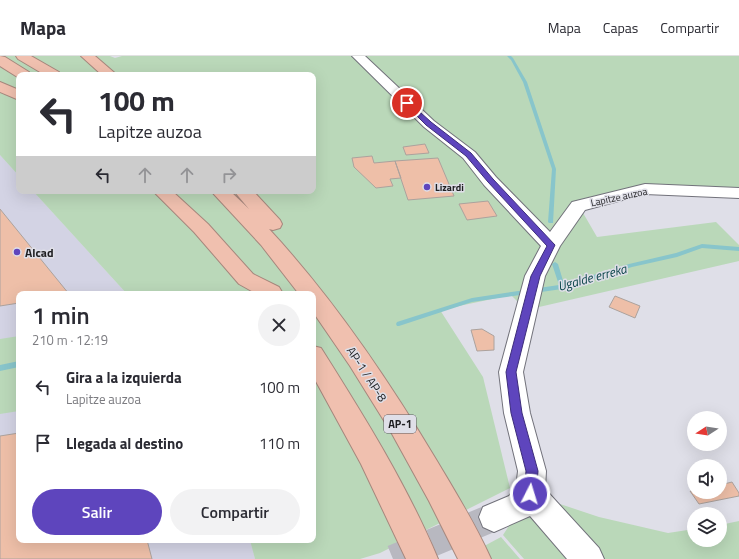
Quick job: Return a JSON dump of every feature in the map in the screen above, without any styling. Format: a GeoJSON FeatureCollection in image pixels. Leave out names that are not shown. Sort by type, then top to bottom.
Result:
{"type":"FeatureCollection","features":[{"type":"Feature","properties":{"kind":"highway"},"geometry":{"type":"LineString","coordinates":[[22,56],[49,72]]}},
{"type":"Feature","properties":{"kind":"highway"},"geometry":{"type":"LineString","coordinates":[[87,56],[106,72]]}},
{"type":"Feature","properties":{"kind":"highway"},"geometry":{"type":"LineString","coordinates":[[0,60],[19,72]]}},
{"type":"Feature","properties":{"kind":"highway"},"geometry":{"type":"LineString","coordinates":[[0,86],[16,94]]}},
{"type":"Feature","properties":{"kind":"highway"},"geometry":{"type":"LineString","coordinates":[[165,194],[201,228],[246,279],[268,291]]}},
{"type":"Feature","properties":{"kind":"highway"},"geometry":{"type":"LineString","coordinates":[[187,194],[220,228],[270,291]]}},
{"type":"Feature","properties":{"kind":"highway","name":"AP-1 / AP-8"},"geometry":{"type":"LineString","coordinates":[[223,194],[246,216],[309,291]]}},
{"type":"Feature","properties":{"kind":"highway"},"geometry":{"type":"LineString","coordinates":[[246,194],[273,224],[274,248]]}},
{"type":"Feature","properties":{"kind":"highway","name":"AP-1 / AP-8"},"geometry":{"type":"LineString","coordinates":[[316,300],[376,386],[413,446],[475,559]]}},
{"type":"Feature","properties":{"kind":"highway"},"geometry":{"type":"LineString","coordinates":[[316,360],[337,394],[374,461],[422,559]]}},
{"type":"Feature","properties":{"kind":"street"},"geometry":{"type":"LineString","coordinates":[[358,56],[429,124],[469,155],[490,181],[551,245]]}},
{"type":"Feature","properties":{"kind":"street","name":"Lapitze auzoa"},"geometry":{"type":"LineString","coordinates":[[530,494],[532,471],[517,413],[511,372],[535,276],[551,245],[578,206],[645,189],[739,193]]}},
{"type":"Feature","properties":{"kind":"street"},"geometry":{"type":"LineString","coordinates":[[494,517],[519,506],[530,494],[588,559]]}},
{"type":"Feature","properties":{"kind":"shaded area"},"geometry":{"type":"Polygon","coordinates":[[[0,155],[16,173],[16,194],[36,194],[124,291],[16,291],[16,543],[252,543],[255,559],[0,559],[0,155]]]}},
{"type":"Feature","properties":{"kind":"green space"},"geometry":{"type":"Polygon","coordinates":[[[0,56],[110,56],[115,58],[122,56],[739,56],[739,195],[645,189],[579,206],[597,237],[716,222],[739,245],[739,261],[526,310],[511,295],[440,310],[483,377],[510,488],[380,553],[360,559],[255,559],[251,543],[316,543],[316,291],[124,291],[36,194],[316,194],[316,72],[16,72],[16,173],[0,155],[0,56]]]}},
{"type":"Feature","properties":{"kind":"green space"},"geometry":{"type":"Polygon","coordinates":[[[16,336],[16,411],[0,414],[0,339],[16,336]]]}},
{"type":"Feature","properties":{"kind":"green space"},"geometry":{"type":"Polygon","coordinates":[[[530,494],[599,517],[668,533],[687,530],[687,547],[727,547],[727,524],[739,521],[739,559],[524,559],[503,535],[530,494]]]}},
{"type":"Feature","properties":{"kind":"green space"},"geometry":{"type":"Polygon","coordinates":[[[501,537],[520,559],[460,559],[501,537]]]}},
{"type":"Feature","properties":{"kind":"building"},"geometry":{"type":"Polygon","coordinates":[[[425,144],[429,153],[406,155],[403,147],[425,144]]]}},
{"type":"Feature","properties":{"kind":"building"},"geometry":{"type":"Polygon","coordinates":[[[372,156],[374,163],[395,161],[401,178],[390,179],[393,186],[376,188],[354,167],[352,158],[372,156]]]}},
{"type":"Feature","properties":{"kind":"building","name":"Lizardi"},"geometry":{"type":"Polygon","coordinates":[[[438,158],[454,196],[408,200],[395,161],[438,158]]]}},
{"type":"Feature","properties":{"kind":"building"},"geometry":{"type":"Polygon","coordinates":[[[488,201],[497,216],[467,220],[459,204],[488,201]]]}},
{"type":"Feature","properties":{"kind":"building","name":"Alcad"},"geometry":{"type":"Polygon","coordinates":[[[0,209],[67,291],[16,291],[16,303],[0,306],[0,209]]]}},
{"type":"Feature","properties":{"kind":"building"},"geometry":{"type":"Polygon","coordinates":[[[615,296],[640,306],[635,318],[609,307],[615,296]]]}},
{"type":"Feature","properties":{"kind":"building"},"geometry":{"type":"Polygon","coordinates":[[[482,329],[494,336],[494,350],[477,351],[471,330],[482,329]]]}},
{"type":"Feature","properties":{"kind":"building"},"geometry":{"type":"Polygon","coordinates":[[[16,433],[16,543],[148,543],[152,559],[0,559],[0,436],[16,433]]]}},
{"type":"Feature","properties":{"kind":"building"},"geometry":{"type":"Polygon","coordinates":[[[732,482],[739,493],[739,496],[727,498],[727,483],[732,482]]]}},
{"type":"Feature","properties":{"kind":"building"},"geometry":{"type":"Polygon","coordinates":[[[696,499],[724,499],[699,504],[696,499]]]}},
{"type":"Feature","properties":{"kind":"waterway"},"geometry":{"type":"LineString","coordinates":[[509,56],[525,82],[554,169],[551,222]]}},
{"type":"Feature","properties":{"kind":"waterway","name":"Ugalde erreka"},"geometry":{"type":"LineString","coordinates":[[562,287],[631,265],[677,255],[702,246],[739,249]]}},
{"type":"Feature","properties":{"kind":"waterway"},"geometry":{"type":"LineString","coordinates":[[555,264],[562,287]]}},
{"type":"Feature","properties":{"kind":"waterway","name":"Ugalde erreka"},"geometry":{"type":"LineString","coordinates":[[399,324],[472,300],[562,287]]}},
{"type":"Feature","properties":{"kind":"waterway","name":"Ugalde erreka"},"geometry":{"type":"LineString","coordinates":[[0,368],[16,365]]}},
{"type":"Feature","properties":{"kind":"tunnel"},"geometry":{"type":"LineString","coordinates":[[393,559],[494,517]]}},
{"type":"Feature","properties":{"kind":"place","name":"Lizardi"},"geometry":{"type":"Point","coordinates":[427,187]}},
{"type":"Feature","properties":{"kind":"place","name":"Alcad"},"geometry":{"type":"Point","coordinates":[17,252]}},
{"type":"Feature","properties":{"kind":"route"},"geometry":{"type":"LineString","coordinates":[[407,103],[429,124],[469,155],[490,181],[551,245],[535,276],[511,372],[517,413],[532,471],[530,494]]}}]}
